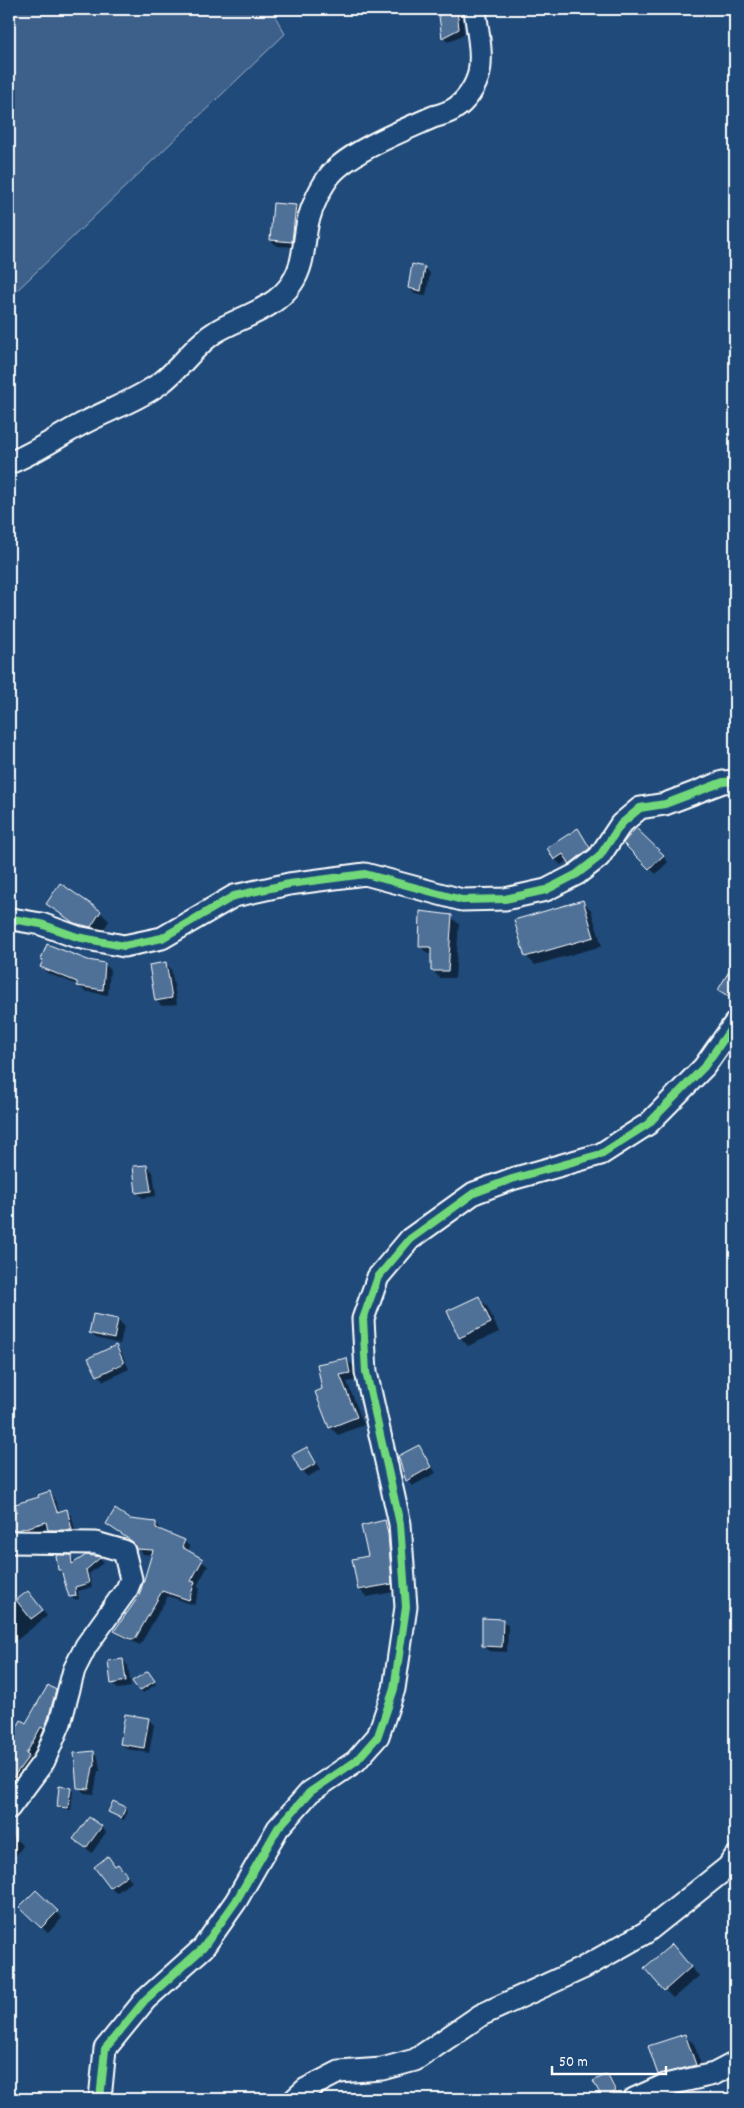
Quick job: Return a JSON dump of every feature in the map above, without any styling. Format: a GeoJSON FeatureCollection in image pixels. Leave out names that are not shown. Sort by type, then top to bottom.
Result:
{"type":"FeatureCollection","features":[{"type":"Feature","properties":{"kind":"street"},"geometry":{"type":"LineString","coordinates":[[9,475],[17,460],[80,425],[141,396],[163,381],[198,344],[216,331],[269,306],[282,295],[293,282],[301,264],[308,220],[330,174],[343,162],[376,144],[455,109],[469,96],[479,74],[480,51],[475,9]]}},
{"type":"Feature","properties":{"kind":"street"},"geometry":{"type":"LineString","coordinates":[[9,921],[12,919],[42,924],[77,937],[124,946],[162,938],[234,896],[288,884],[365,874],[462,900],[505,899],[546,890],[578,874],[599,858],[621,824],[640,808],[665,804],[723,782],[735,781]]}},
{"type":"Feature","properties":{"kind":"street"},"geometry":{"type":"LineString","coordinates":[[100,2099],[105,2049],[145,2000],[203,1948],[236,1901],[278,1828],[310,1792],[356,1761],[378,1736],[394,1689],[406,1607],[400,1524],[366,1372],[362,1319],[378,1277],[410,1239],[474,1193],[520,1177],[601,1154],[648,1124],[704,1067],[735,1023]]}},
{"type":"Feature","properties":{"kind":"street"},"geometry":{"type":"LineString","coordinates":[[9,1542],[96,1543],[124,1552],[131,1579],[127,1589],[86,1646],[74,1670],[60,1723],[44,1762],[9,1808]]}},
{"type":"Feature","properties":{"kind":"street"},"geometry":{"type":"LineString","coordinates":[[295,2099],[306,2089],[339,2072],[382,2069],[415,2060],[481,2015],[583,1968],[645,1933],[728,1867],[735,1857]]}},
{"type":"Feature","properties":{"kind":"street"},"geometry":{"type":"LineString","coordinates":[[634,2099],[665,2085],[714,2074],[735,2063]]}},
{"type":"Feature","properties":{"kind":"shaded area"},"geometry":{"type":"Polygon","coordinates":[[[9,9],[271,9],[285,34],[9,298],[9,9]]]}},
{"type":"Feature","properties":{"kind":"building"},"geometry":{"type":"Polygon","coordinates":[[[438,9],[457,9],[459,29],[442,38],[438,9]]]}},
{"type":"Feature","properties":{"kind":"building"},"geometry":{"type":"Polygon","coordinates":[[[273,203],[296,205],[292,242],[270,240],[273,203]]]}},
{"type":"Feature","properties":{"kind":"building"},"geometry":{"type":"Polygon","coordinates":[[[412,264],[425,267],[421,291],[408,288],[412,264]]]}},
{"type":"Feature","properties":{"kind":"building"},"geometry":{"type":"Polygon","coordinates":[[[578,828],[590,848],[570,864],[563,854],[554,860],[547,848],[578,828]]]}},
{"type":"Feature","properties":{"kind":"building"},"geometry":{"type":"Polygon","coordinates":[[[636,828],[664,855],[649,869],[623,843],[636,828]]]}},
{"type":"Feature","properties":{"kind":"building"},"geometry":{"type":"Polygon","coordinates":[[[60,883],[101,911],[91,927],[74,923],[46,904],[60,883]]]}},
{"type":"Feature","properties":{"kind":"building"},"geometry":{"type":"Polygon","coordinates":[[[583,900],[594,937],[525,957],[514,920],[583,900]]]}},
{"type":"Feature","properties":{"kind":"building"},"geometry":{"type":"Polygon","coordinates":[[[420,911],[452,915],[448,971],[431,971],[431,947],[419,947],[420,911]]]}},
{"type":"Feature","properties":{"kind":"building"},"geometry":{"type":"Polygon","coordinates":[[[47,944],[88,960],[105,963],[103,990],[77,986],[77,982],[40,967],[47,944]]]}},
{"type":"Feature","properties":{"kind":"building"},"geometry":{"type":"Polygon","coordinates":[[[735,961],[735,1000],[718,990],[735,961]]]}},
{"type":"Feature","properties":{"kind":"building"},"geometry":{"type":"Polygon","coordinates":[[[166,962],[172,998],[155,1001],[149,965],[166,962]]]}},
{"type":"Feature","properties":{"kind":"building"},"geometry":{"type":"Polygon","coordinates":[[[147,1165],[151,1191],[136,1193],[133,1166],[147,1165]]]}},
{"type":"Feature","properties":{"kind":"building"},"geometry":{"type":"Polygon","coordinates":[[[479,1296],[491,1323],[459,1338],[447,1311],[479,1296]]]}},
{"type":"Feature","properties":{"kind":"building"},"geometry":{"type":"Polygon","coordinates":[[[93,1314],[118,1319],[114,1339],[89,1333],[93,1314]]]}},
{"type":"Feature","properties":{"kind":"building"},"geometry":{"type":"Polygon","coordinates":[[[116,1345],[124,1363],[97,1376],[88,1358],[116,1345]]]}},
{"type":"Feature","properties":{"kind":"building"},"geometry":{"type":"Polygon","coordinates":[[[347,1358],[350,1373],[340,1375],[357,1417],[329,1428],[315,1392],[322,1389],[317,1364],[347,1358]]]}},
{"type":"Feature","properties":{"kind":"building"},"geometry":{"type":"Polygon","coordinates":[[[419,1445],[431,1467],[406,1481],[398,1456],[419,1445]]]}},
{"type":"Feature","properties":{"kind":"building"},"geometry":{"type":"Polygon","coordinates":[[[307,1447],[316,1463],[301,1472],[292,1455],[307,1447]]]}},
{"type":"Feature","properties":{"kind":"building"},"geometry":{"type":"Polygon","coordinates":[[[50,1491],[57,1512],[67,1509],[72,1530],[48,1530],[46,1522],[18,1530],[9,1530],[9,1513],[17,1511],[15,1504],[39,1497],[38,1495],[50,1491]]]}},
{"type":"Feature","properties":{"kind":"building"},"geometry":{"type":"Polygon","coordinates":[[[115,1509],[130,1519],[156,1522],[156,1528],[185,1540],[182,1547],[203,1559],[191,1581],[195,1582],[189,1600],[162,1591],[135,1639],[130,1639],[114,1631],[139,1596],[153,1550],[136,1549],[133,1542],[106,1524],[115,1509]]]}},
{"type":"Feature","properties":{"kind":"building"},"geometry":{"type":"Polygon","coordinates":[[[385,1520],[392,1584],[358,1590],[352,1559],[368,1556],[361,1526],[385,1520]]]}},
{"type":"Feature","properties":{"kind":"building"},"geometry":{"type":"Polygon","coordinates":[[[56,1555],[71,1555],[72,1564],[86,1555],[101,1557],[86,1570],[89,1583],[75,1587],[76,1596],[69,1597],[61,1570],[58,1570],[56,1555]]]}},
{"type":"Feature","properties":{"kind":"building"},"geometry":{"type":"Polygon","coordinates":[[[28,1591],[43,1610],[31,1619],[16,1600],[28,1591]]]}},
{"type":"Feature","properties":{"kind":"building"},"geometry":{"type":"Polygon","coordinates":[[[482,1618],[503,1619],[502,1647],[482,1646],[482,1618]]]}},
{"type":"Feature","properties":{"kind":"building"},"geometry":{"type":"Polygon","coordinates":[[[123,1659],[126,1681],[111,1684],[108,1661],[123,1659]]]}},
{"type":"Feature","properties":{"kind":"building"},"geometry":{"type":"Polygon","coordinates":[[[148,1671],[155,1681],[139,1691],[132,1681],[148,1671]]]}},
{"type":"Feature","properties":{"kind":"building"},"geometry":{"type":"Polygon","coordinates":[[[48,1685],[56,1690],[48,1719],[44,1729],[41,1727],[26,1754],[29,1756],[9,1783],[9,1742],[21,1720],[26,1723],[48,1685]]]}},
{"type":"Feature","properties":{"kind":"building"},"geometry":{"type":"Polygon","coordinates":[[[125,1714],[149,1718],[144,1748],[120,1744],[125,1714]]]}},
{"type":"Feature","properties":{"kind":"building"},"geometry":{"type":"Polygon","coordinates":[[[94,1751],[95,1766],[93,1767],[89,1789],[77,1788],[74,1753],[94,1751]]]}},
{"type":"Feature","properties":{"kind":"building"},"geometry":{"type":"Polygon","coordinates":[[[59,1786],[71,1788],[68,1808],[57,1807],[59,1786]]]}},
{"type":"Feature","properties":{"kind":"building"},"geometry":{"type":"Polygon","coordinates":[[[113,1801],[126,1807],[121,1818],[108,1812],[113,1801]]]}},
{"type":"Feature","properties":{"kind":"building"},"geometry":{"type":"Polygon","coordinates":[[[89,1817],[102,1826],[86,1848],[73,1839],[89,1817]]]}},
{"type":"Feature","properties":{"kind":"building"},"geometry":{"type":"Polygon","coordinates":[[[108,1856],[115,1866],[118,1864],[127,1875],[110,1888],[94,1867],[108,1856]]]}},
{"type":"Feature","properties":{"kind":"building"},"geometry":{"type":"Polygon","coordinates":[[[36,1890],[58,1911],[41,1928],[19,1907],[36,1890]]]}},
{"type":"Feature","properties":{"kind":"building"},"geometry":{"type":"Polygon","coordinates":[[[672,1944],[691,1967],[664,1991],[644,1968],[672,1944]]]}},
{"type":"Feature","properties":{"kind":"building"},"geometry":{"type":"Polygon","coordinates":[[[685,2034],[696,2065],[658,2075],[648,2046],[685,2034]]]}},
{"type":"Feature","properties":{"kind":"building"},"geometry":{"type":"Polygon","coordinates":[[[607,2074],[616,2091],[603,2099],[593,2081],[607,2074]]]}},
{"type":"Feature","properties":{"kind":"cycle path"},"geometry":{"type":"LineString","coordinates":[[9,921],[12,919],[41,924],[77,937],[124,946],[162,938],[234,896],[289,884],[365,874],[462,900],[505,899],[546,890],[577,874],[599,857],[621,824],[640,808],[665,804],[723,782],[735,781]]}},
{"type":"Feature","properties":{"kind":"cycle path"},"geometry":{"type":"LineString","coordinates":[[100,2099],[105,2049],[145,2000],[203,1948],[236,1901],[278,1828],[310,1792],[356,1761],[378,1736],[394,1689],[406,1607],[400,1524],[366,1372],[363,1319],[378,1277],[410,1239],[474,1193],[512,1179],[601,1154],[648,1124],[704,1067],[735,1023]]}}]}
